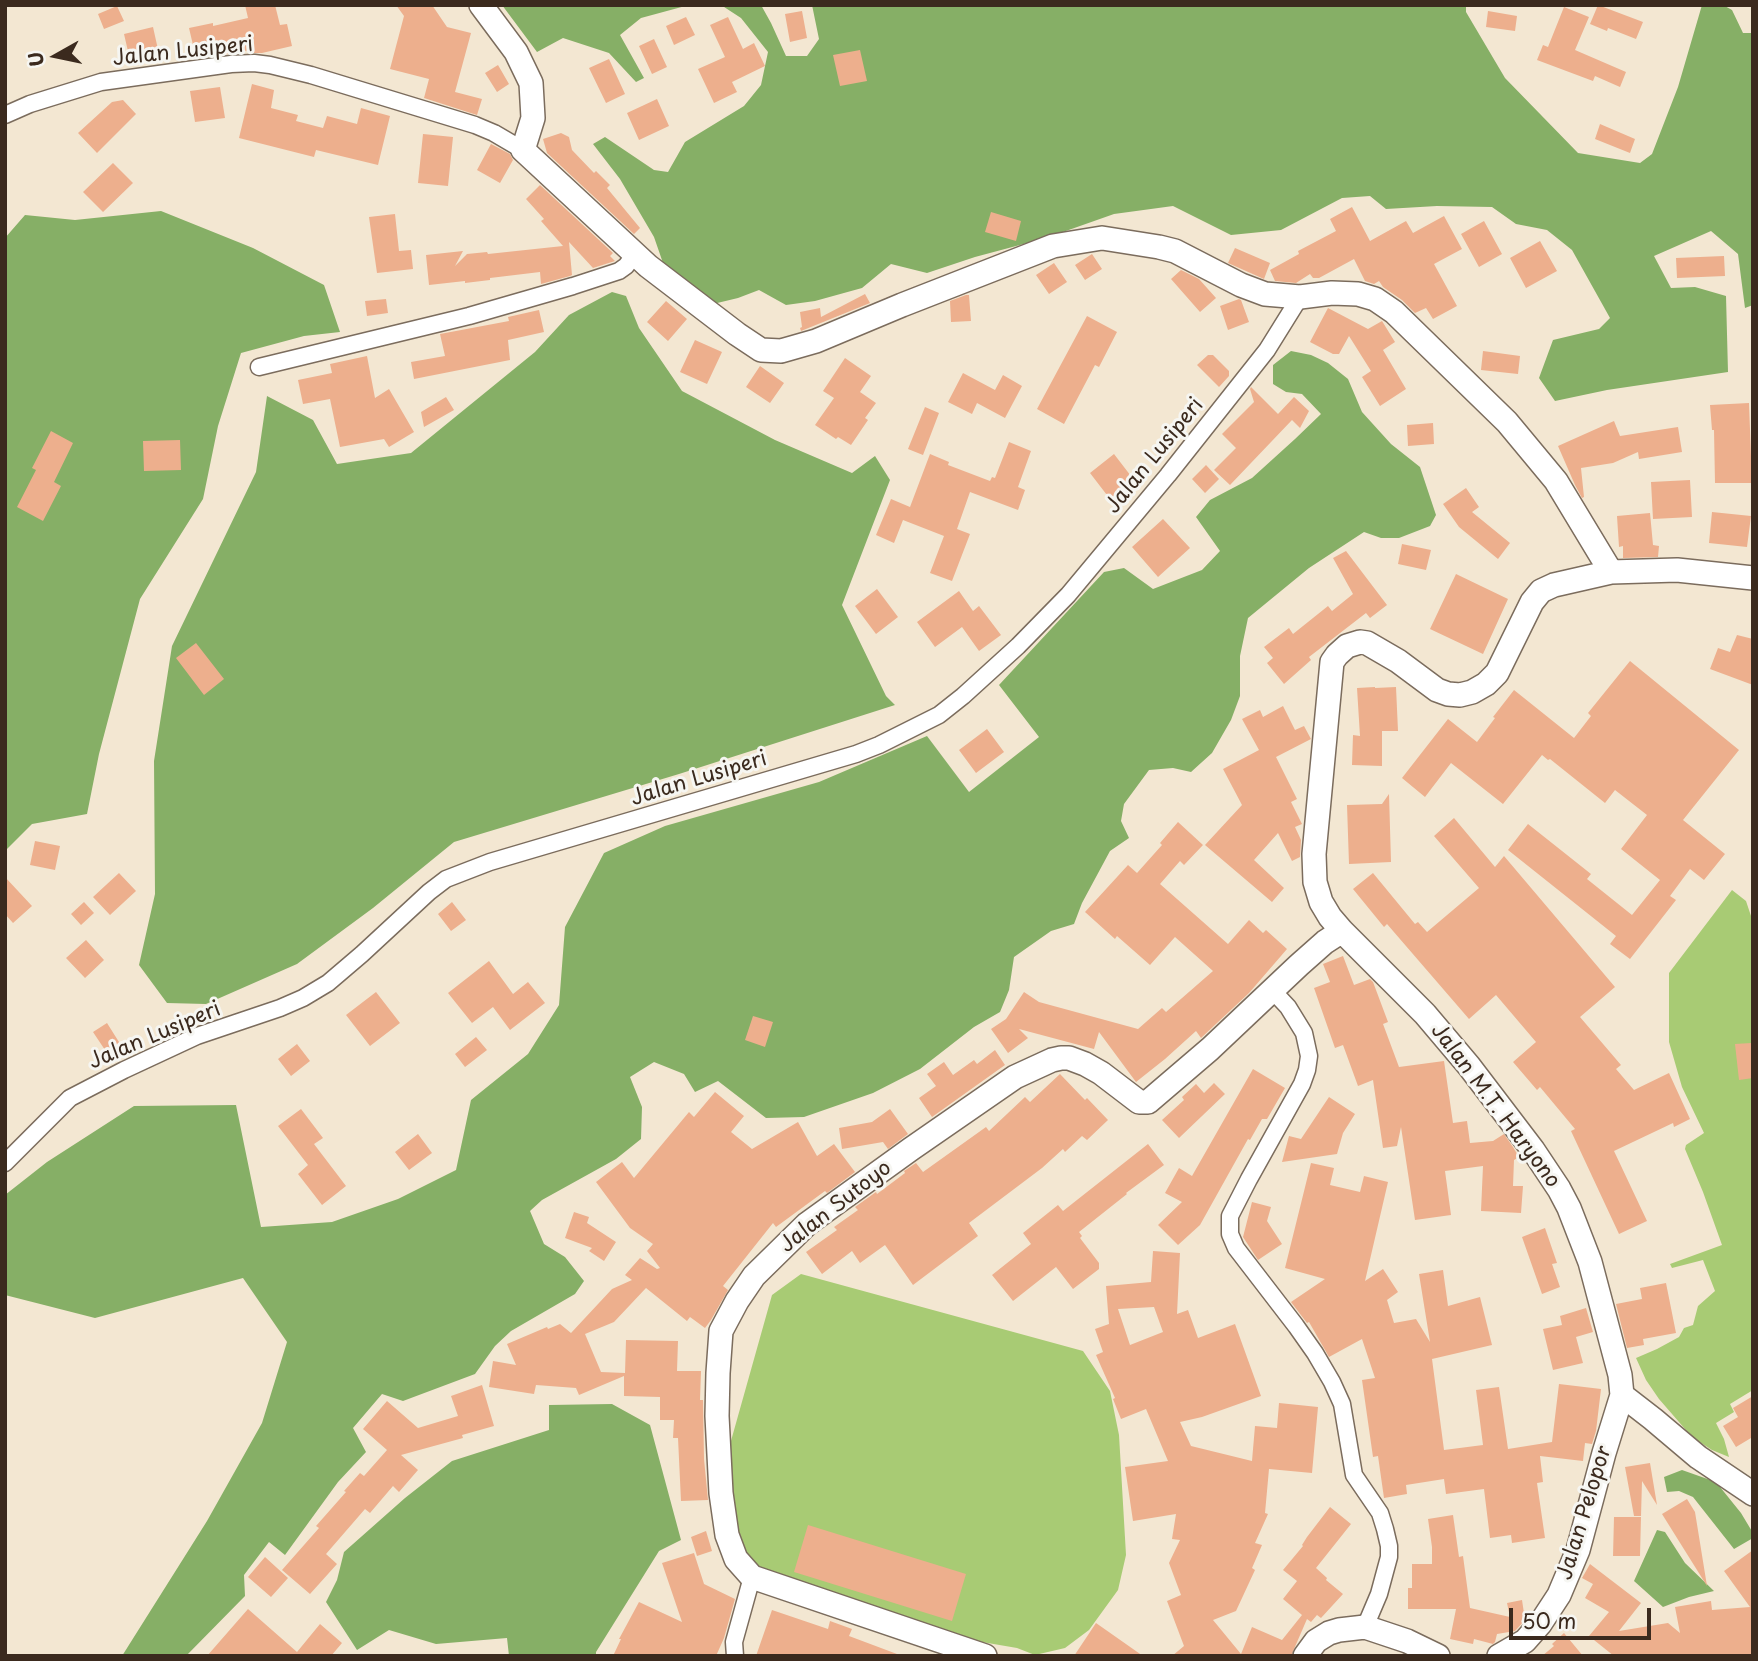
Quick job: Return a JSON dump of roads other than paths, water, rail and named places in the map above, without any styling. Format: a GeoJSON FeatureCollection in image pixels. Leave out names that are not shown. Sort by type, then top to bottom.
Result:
{"type":"FeatureCollection","features":[{"type":"Feature","properties":{"kind":"main road"},"geometry":{"type":"LineString","coordinates":[[481,5],[516,52],[531,83],[533,118],[523,150],[635,254],[761,350],[780,351],[816,341],[1053,246],[1102,238],[1159,247],[1175,251],[1241,285],[1265,294],[1300,297],[1332,293],[1358,294],[1375,299],[1394,312],[1507,422],[1539,460],[1556,481],[1611,572],[1678,570],[1753,578]]}},
{"type":"Feature","properties":{"kind":"main road","name":"Jalan M.T. Haryono"},"geometry":{"type":"LineString","coordinates":[[1611,572],[1554,585],[1541,591],[1524,615],[1497,673],[1486,684],[1472,692],[1460,695],[1437,690],[1398,661],[1367,643],[1352,644],[1337,655],[1332,662],[1330,679],[1314,854],[1315,882],[1329,917],[1425,1014],[1469,1066],[1559,1189],[1590,1262],[1620,1375],[1622,1395]]}},
{"type":"Feature","properties":{"kind":"main road","name":"Jalan Sutoyo"},"geometry":{"type":"LineString","coordinates":[[752,1577],[736,1559],[727,1535],[721,1493],[717,1416],[721,1331],[754,1276],[807,1224],[1027,1070],[1058,1058],[1069,1058],[1101,1073],[1131,1098],[1144,1103],[1152,1099],[1325,942],[1342,932]]}},
{"type":"Feature","properties":{"kind":"main road"},"geometry":{"type":"LineString","coordinates":[[1622,1395],[1698,1457],[1753,1494]]}},
{"type":"Feature","properties":{"kind":"main road","name":"Jalan Pelopor"},"geometry":{"type":"LineString","coordinates":[[1499,1656],[1525,1641],[1559,1595],[1578,1549],[1622,1395]]}},
{"type":"Feature","properties":{"kind":"main road"},"geometry":{"type":"LineString","coordinates":[[752,1577],[985,1656]]}},
{"type":"Feature","properties":{"kind":"main road"},"geometry":{"type":"LineString","coordinates":[[1304,1656],[1316,1640],[1329,1633],[1365,1627],[1438,1656]]}},
{"type":"Feature","properties":{"kind":"street","name":"Jalan Lusiperi"},"geometry":{"type":"LineString","coordinates":[[5,115],[30,104],[101,82],[254,63],[311,75],[475,125],[523,150]]}},
{"type":"Feature","properties":{"kind":"street"},"geometry":{"type":"LineString","coordinates":[[259,367],[469,316],[573,286],[618,271],[626,266],[635,254]]}},
{"type":"Feature","properties":{"kind":"street","name":"Jalan Lusiperi"},"geometry":{"type":"LineString","coordinates":[[5,1163],[70,1098],[197,1036],[280,1008],[328,983],[446,879],[490,862],[856,754],[939,716],[1018,646],[1068,595],[1259,361],[1300,297]]}},
{"type":"Feature","properties":{"kind":"street"},"geometry":{"type":"LineString","coordinates":[[1273,991],[1288,1007],[1304,1033],[1309,1056],[1307,1070],[1302,1084],[1230,1216],[1230,1234],[1236,1248],[1302,1335],[1332,1382],[1342,1404],[1354,1475],[1380,1513],[1389,1546],[1389,1557],[1379,1594],[1365,1627]]}},
{"type":"Feature","properties":{"kind":"street"},"geometry":{"type":"LineString","coordinates":[[735,1656],[734,1642],[752,1577]]}}]}
